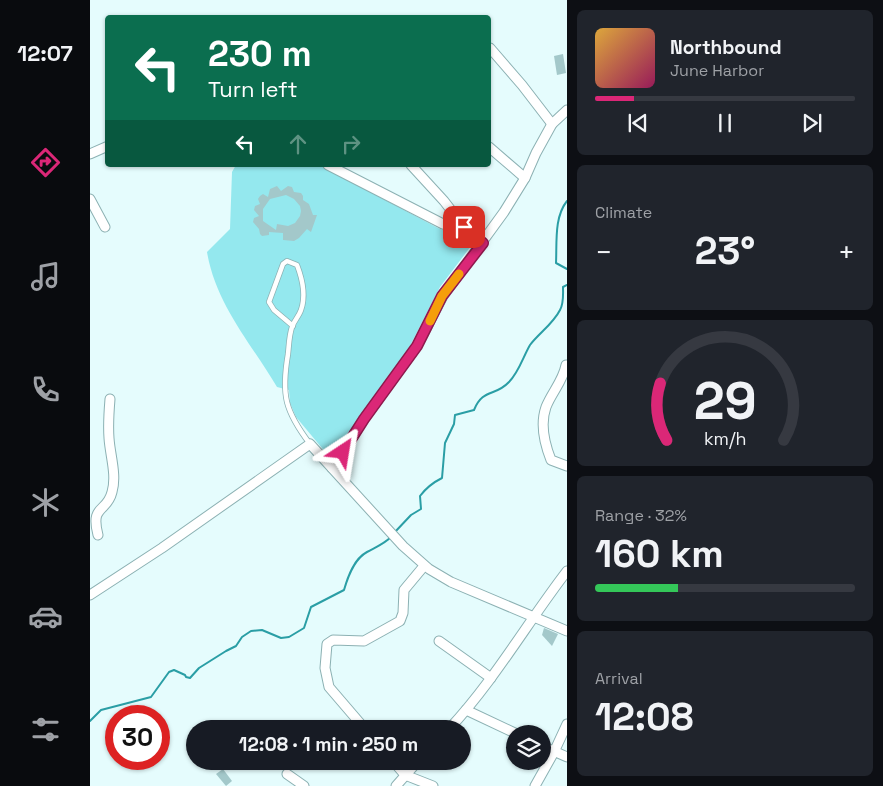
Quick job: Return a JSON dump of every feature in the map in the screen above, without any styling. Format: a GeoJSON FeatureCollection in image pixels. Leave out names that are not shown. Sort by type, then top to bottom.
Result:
{"type":"FeatureCollection","features":[{"type":"Feature","properties":{"kind":"street"},"geometry":{"type":"LineString","coordinates":[[491,49],[552,124]]}},
{"type":"Feature","properties":{"kind":"street"},"geometry":{"type":"LineString","coordinates":[[332,468],[364,419],[417,346],[442,296],[483,243],[526,178],[536,153],[552,124],[567,110]]}},
{"type":"Feature","properties":{"kind":"street"},"geometry":{"type":"LineString","coordinates":[[90,154],[105,147]]}},
{"type":"Feature","properties":{"kind":"street"},"geometry":{"type":"LineString","coordinates":[[491,149],[526,178]]}},
{"type":"Feature","properties":{"kind":"street"},"geometry":{"type":"LineString","coordinates":[[332,167],[436,220],[470,232]]}},
{"type":"Feature","properties":{"kind":"street"},"geometry":{"type":"LineString","coordinates":[[413,167],[470,232],[483,243]]}},
{"type":"Feature","properties":{"kind":"street"},"geometry":{"type":"LineString","coordinates":[[90,199],[105,228]]}},
{"type":"Feature","properties":{"kind":"street"},"geometry":{"type":"LineString","coordinates":[[566,364],[561,382],[546,408],[544,432],[551,460],[567,466]]}},
{"type":"Feature","properties":{"kind":"street"},"geometry":{"type":"LineString","coordinates":[[98,535],[93,523],[96,511],[110,497],[114,481],[108,435],[110,398]]}},
{"type":"Feature","properties":{"kind":"street"},"geometry":{"type":"LineString","coordinates":[[90,595],[170,542],[310,444],[403,546],[424,566],[450,582],[567,631]]}},
{"type":"Feature","properties":{"kind":"street"},"geometry":{"type":"LineString","coordinates":[[357,720],[329,687],[325,668],[327,644],[333,640],[364,641],[400,621],[403,613],[404,590],[424,566]]}},
{"type":"Feature","properties":{"kind":"street"},"geometry":{"type":"LineString","coordinates":[[457,720],[491,678],[567,571]]}},
{"type":"Feature","properties":{"kind":"street"},"geometry":{"type":"LineString","coordinates":[[439,641],[491,678]]}},
{"type":"Feature","properties":{"kind":"street"},"geometry":{"type":"LineString","coordinates":[[466,710],[506,729]]}},
{"type":"Feature","properties":{"kind":"street"},"geometry":{"type":"LineString","coordinates":[[535,786],[567,724]]}},
{"type":"Feature","properties":{"kind":"street"},"geometry":{"type":"LineString","coordinates":[[551,750],[567,757]]}},
{"type":"Feature","properties":{"kind":"street"},"geometry":{"type":"LineString","coordinates":[[400,770],[404,775],[433,786]]}},
{"type":"Feature","properties":{"kind":"street"},"geometry":{"type":"LineString","coordinates":[[396,786],[409,770]]}},
{"type":"Feature","properties":{"kind":"street"},"geometry":{"type":"LineString","coordinates":[[287,774],[304,786]]}},
{"type":"Feature","properties":{"kind":"lane"},"geometry":{"type":"LineString","coordinates":[[293,326],[274,310],[269,302],[282,264],[287,261],[297,265],[302,282],[304,300],[293,326],[285,373],[286,397],[291,415],[310,444]]}},
{"type":"Feature","properties":{"kind":"shaded area"},"geometry":{"type":"Polygon","coordinates":[[[235,167],[323,167],[438,228],[474,242],[440,287],[405,356],[370,403],[332,460],[296,417],[290,403],[289,390],[277,387],[236,323],[218,289],[207,252],[230,229],[232,172],[235,167]]]}},
{"type":"Feature","properties":{"kind":"building"},"geometry":{"type":"Polygon","coordinates":[[[563,54],[566,73],[557,75],[554,56],[563,54]]]}},
{"type":"Feature","properties":{"kind":"building"},"geometry":{"type":"Polygon","coordinates":[[[277,186],[281,191],[288,186],[292,187],[294,192],[301,193],[303,200],[309,204],[313,215],[317,215],[311,232],[307,229],[294,241],[283,240],[283,233],[269,232],[269,235],[262,236],[260,234],[259,229],[253,222],[254,218],[259,216],[254,210],[255,206],[260,204],[258,199],[260,196],[263,194],[268,197],[270,189],[277,186]],[[286,195],[270,199],[263,209],[263,221],[276,230],[277,224],[288,226],[295,223],[301,211],[300,206],[294,199],[286,195]]]}},
{"type":"Feature","properties":{"kind":"building"},"geometry":{"type":"Polygon","coordinates":[[[544,628],[558,634],[552,646],[542,635],[544,628]]]}},
{"type":"Feature","properties":{"kind":"building"},"geometry":{"type":"Polygon","coordinates":[[[224,770],[232,781],[226,786],[216,774],[224,770]]]}},
{"type":"Feature","properties":{"kind":"waterway"},"geometry":{"type":"LineString","coordinates":[[567,201],[560,215],[556,239],[556,263],[567,269]]}},
{"type":"Feature","properties":{"kind":"waterway"},"geometry":{"type":"LineString","coordinates":[[394,533],[411,515],[421,509],[420,496],[422,493],[442,478],[445,443],[454,424],[455,415],[474,410],[481,398],[504,387],[512,378],[530,345],[550,324],[560,310],[563,287],[567,285]]}},
{"type":"Feature","properties":{"kind":"waterway"},"geometry":{"type":"LineString","coordinates":[[90,721],[101,710],[151,697],[169,672],[174,670],[190,678],[199,668],[236,646],[242,637],[251,631],[262,630],[281,638],[289,637],[304,628],[311,607],[344,590],[358,559],[391,537]]}},
{"type":"Feature","properties":{"kind":"slow traffic"},"geometry":{"type":"LineString","coordinates":[[430,321],[442,296],[459,274]]}},
{"type":"Feature","properties":{"kind":"route"},"geometry":{"type":"LineString","coordinates":[[343,452],[364,419],[417,346],[442,296],[483,243],[464,227]]}}]}
